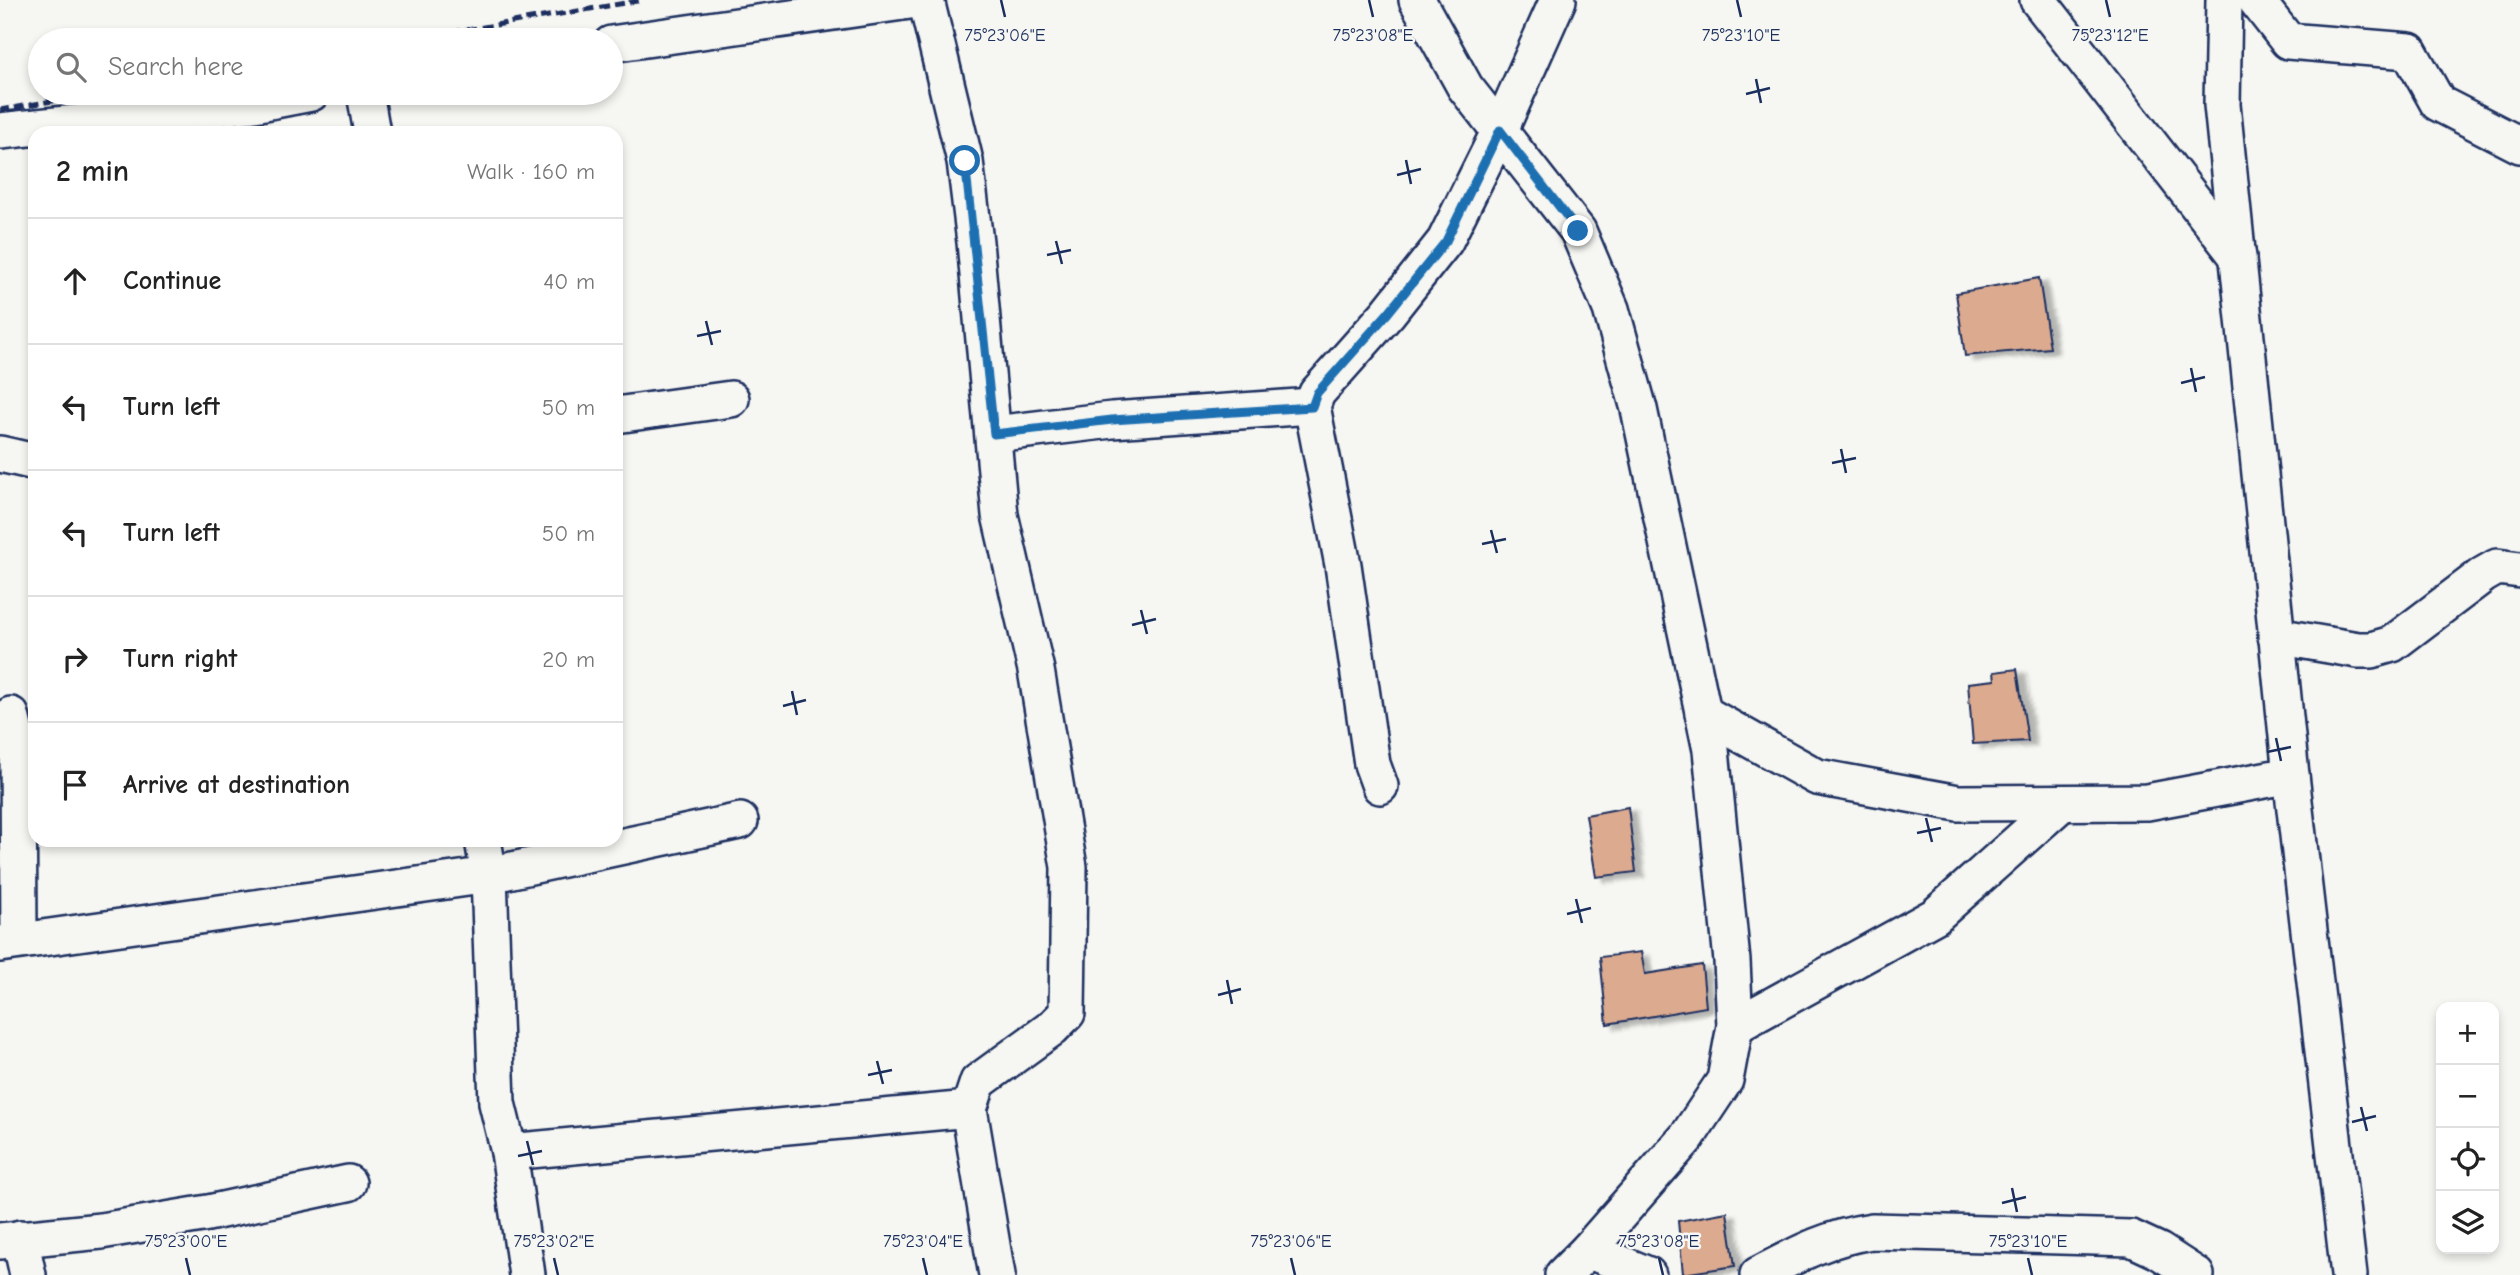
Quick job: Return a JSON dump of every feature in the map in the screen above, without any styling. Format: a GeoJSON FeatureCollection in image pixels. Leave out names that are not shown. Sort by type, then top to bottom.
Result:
{"type":"FeatureCollection","features":[{"type":"Feature","properties":{"kind":"street"},"geometry":{"type":"LineString","coordinates":[[623,42],[917,0]]}},
{"type":"Feature","properties":{"kind":"street"},"geometry":{"type":"LineString","coordinates":[[926,0],[965,161],[1000,515],[1038,683],[1069,867],[1067,1013],[1052,1028],[978,1082],[969,1109],[997,1275]]}},
{"type":"Feature","properties":{"kind":"street"},"geometry":{"type":"LineString","coordinates":[[1416,0],[1465,86],[1578,231],[1611,309],[1639,409],[1712,763],[1732,961],[1735,1026],[1725,1080],[1687,1137],[1563,1275]]}},
{"type":"Feature","properties":{"kind":"street"},"geometry":{"type":"LineString","coordinates":[[1380,786],[1372,764],[1343,565],[1312,407],[1317,393],[1388,313],[1446,241],[1500,130],[1558,0]]}},
{"type":"Feature","properties":{"kind":"street"},"geometry":{"type":"LineString","coordinates":[[2038,0],[2238,257]]}},
{"type":"Feature","properties":{"kind":"street"},"geometry":{"type":"LineString","coordinates":[[2224,0],[2222,104],[2291,775],[2348,1275]]}},
{"type":"Feature","properties":{"kind":"street"},"geometry":{"type":"LineString","coordinates":[[2256,0],[2288,41],[2409,51],[2438,103],[2520,145]]}},
{"type":"Feature","properties":{"kind":"street"},"geometry":{"type":"LineString","coordinates":[[47,126],[245,105]]}},
{"type":"Feature","properties":{"kind":"street"},"geometry":{"type":"LineString","coordinates":[[367,105],[371,126]]}},
{"type":"Feature","properties":{"kind":"street"},"geometry":{"type":"LineString","coordinates":[[0,131],[28,128]]}},
{"type":"Feature","properties":{"kind":"street"},"geometry":{"type":"LineString","coordinates":[[623,414],[731,399]]}},
{"type":"Feature","properties":{"kind":"street"},"geometry":{"type":"LineString","coordinates":[[994,434],[1112,420],[1312,407]]}},
{"type":"Feature","properties":{"kind":"street"},"geometry":{"type":"LineString","coordinates":[[0,454],[28,460]]}},
{"type":"Feature","properties":{"kind":"street"},"geometry":{"type":"LineString","coordinates":[[2277,636],[2371,650],[2392,644],[2497,567],[2520,570]]}},
{"type":"Feature","properties":{"kind":"street"},"geometry":{"type":"LineString","coordinates":[[1703,713],[1817,777],[1958,803],[2147,802],[2291,775]]}},
{"type":"Feature","properties":{"kind":"street"},"geometry":{"type":"LineString","coordinates":[[15,715],[18,745],[9,942],[489,876],[621,847]]}},
{"type":"Feature","properties":{"kind":"street"},"geometry":{"type":"LineString","coordinates":[[1735,1026],[1935,916],[2062,803]]}},
{"type":"Feature","properties":{"kind":"street"},"geometry":{"type":"LineString","coordinates":[[623,847],[740,821]]}},
{"type":"Feature","properties":{"kind":"street"},"geometry":{"type":"LineString","coordinates":[[484,847],[489,876],[497,1103],[509,1152],[527,1275]]}},
{"type":"Feature","properties":{"kind":"street"},"geometry":{"type":"LineString","coordinates":[[509,1152],[969,1109]]}},
{"type":"Feature","properties":{"kind":"street"},"geometry":{"type":"LineString","coordinates":[[28,1275],[10,1240],[101,1231],[208,1213],[348,1183]]}},
{"type":"Feature","properties":{"kind":"street"},"geometry":{"type":"LineString","coordinates":[[1758,1275],[1821,1243],[1845,1235],[1872,1231],[2131,1238],[2159,1251],[2196,1275]]}},
{"type":"Feature","properties":{"kind":"street"},"geometry":{"type":"LineString","coordinates":[[1588,1250],[1648,1275]]}},
{"type":"Feature","properties":{"kind":"building"},"geometry":{"type":"Polygon","coordinates":[[[2039,278],[2050,348],[1965,356],[1956,293],[2039,278]]]}},
{"type":"Feature","properties":{"kind":"building"},"geometry":{"type":"Polygon","coordinates":[[[2017,669],[2028,741],[1973,744],[1968,683],[1995,680],[1994,672],[2017,669]]]}},
{"type":"Feature","properties":{"kind":"building"},"geometry":{"type":"Polygon","coordinates":[[[1628,807],[1636,872],[1596,877],[1586,815],[1628,807]]]}},
{"type":"Feature","properties":{"kind":"building"},"geometry":{"type":"Polygon","coordinates":[[[1641,952],[1645,974],[1702,965],[1706,1007],[1607,1024],[1600,957],[1641,952]]]}},
{"type":"Feature","properties":{"kind":"building"},"geometry":{"type":"Polygon","coordinates":[[[1727,1212],[1735,1266],[1683,1274],[1678,1221],[1727,1212]]]}},
{"type":"Feature","properties":{"kind":"railway"},"geometry":{"type":"LineString","coordinates":[[478,28],[643,0]]}},
{"type":"Feature","properties":{"kind":"railway"},"geometry":{"type":"LineString","coordinates":[[0,110],[29,105]]}},
{"type":"Feature","properties":{"kind":"route"},"geometry":{"type":"LineString","coordinates":[[965,161],[994,434],[1112,420],[1312,407],[1317,393],[1336,369],[1388,313],[1446,241],[1500,130],[1578,231]]}}]}
